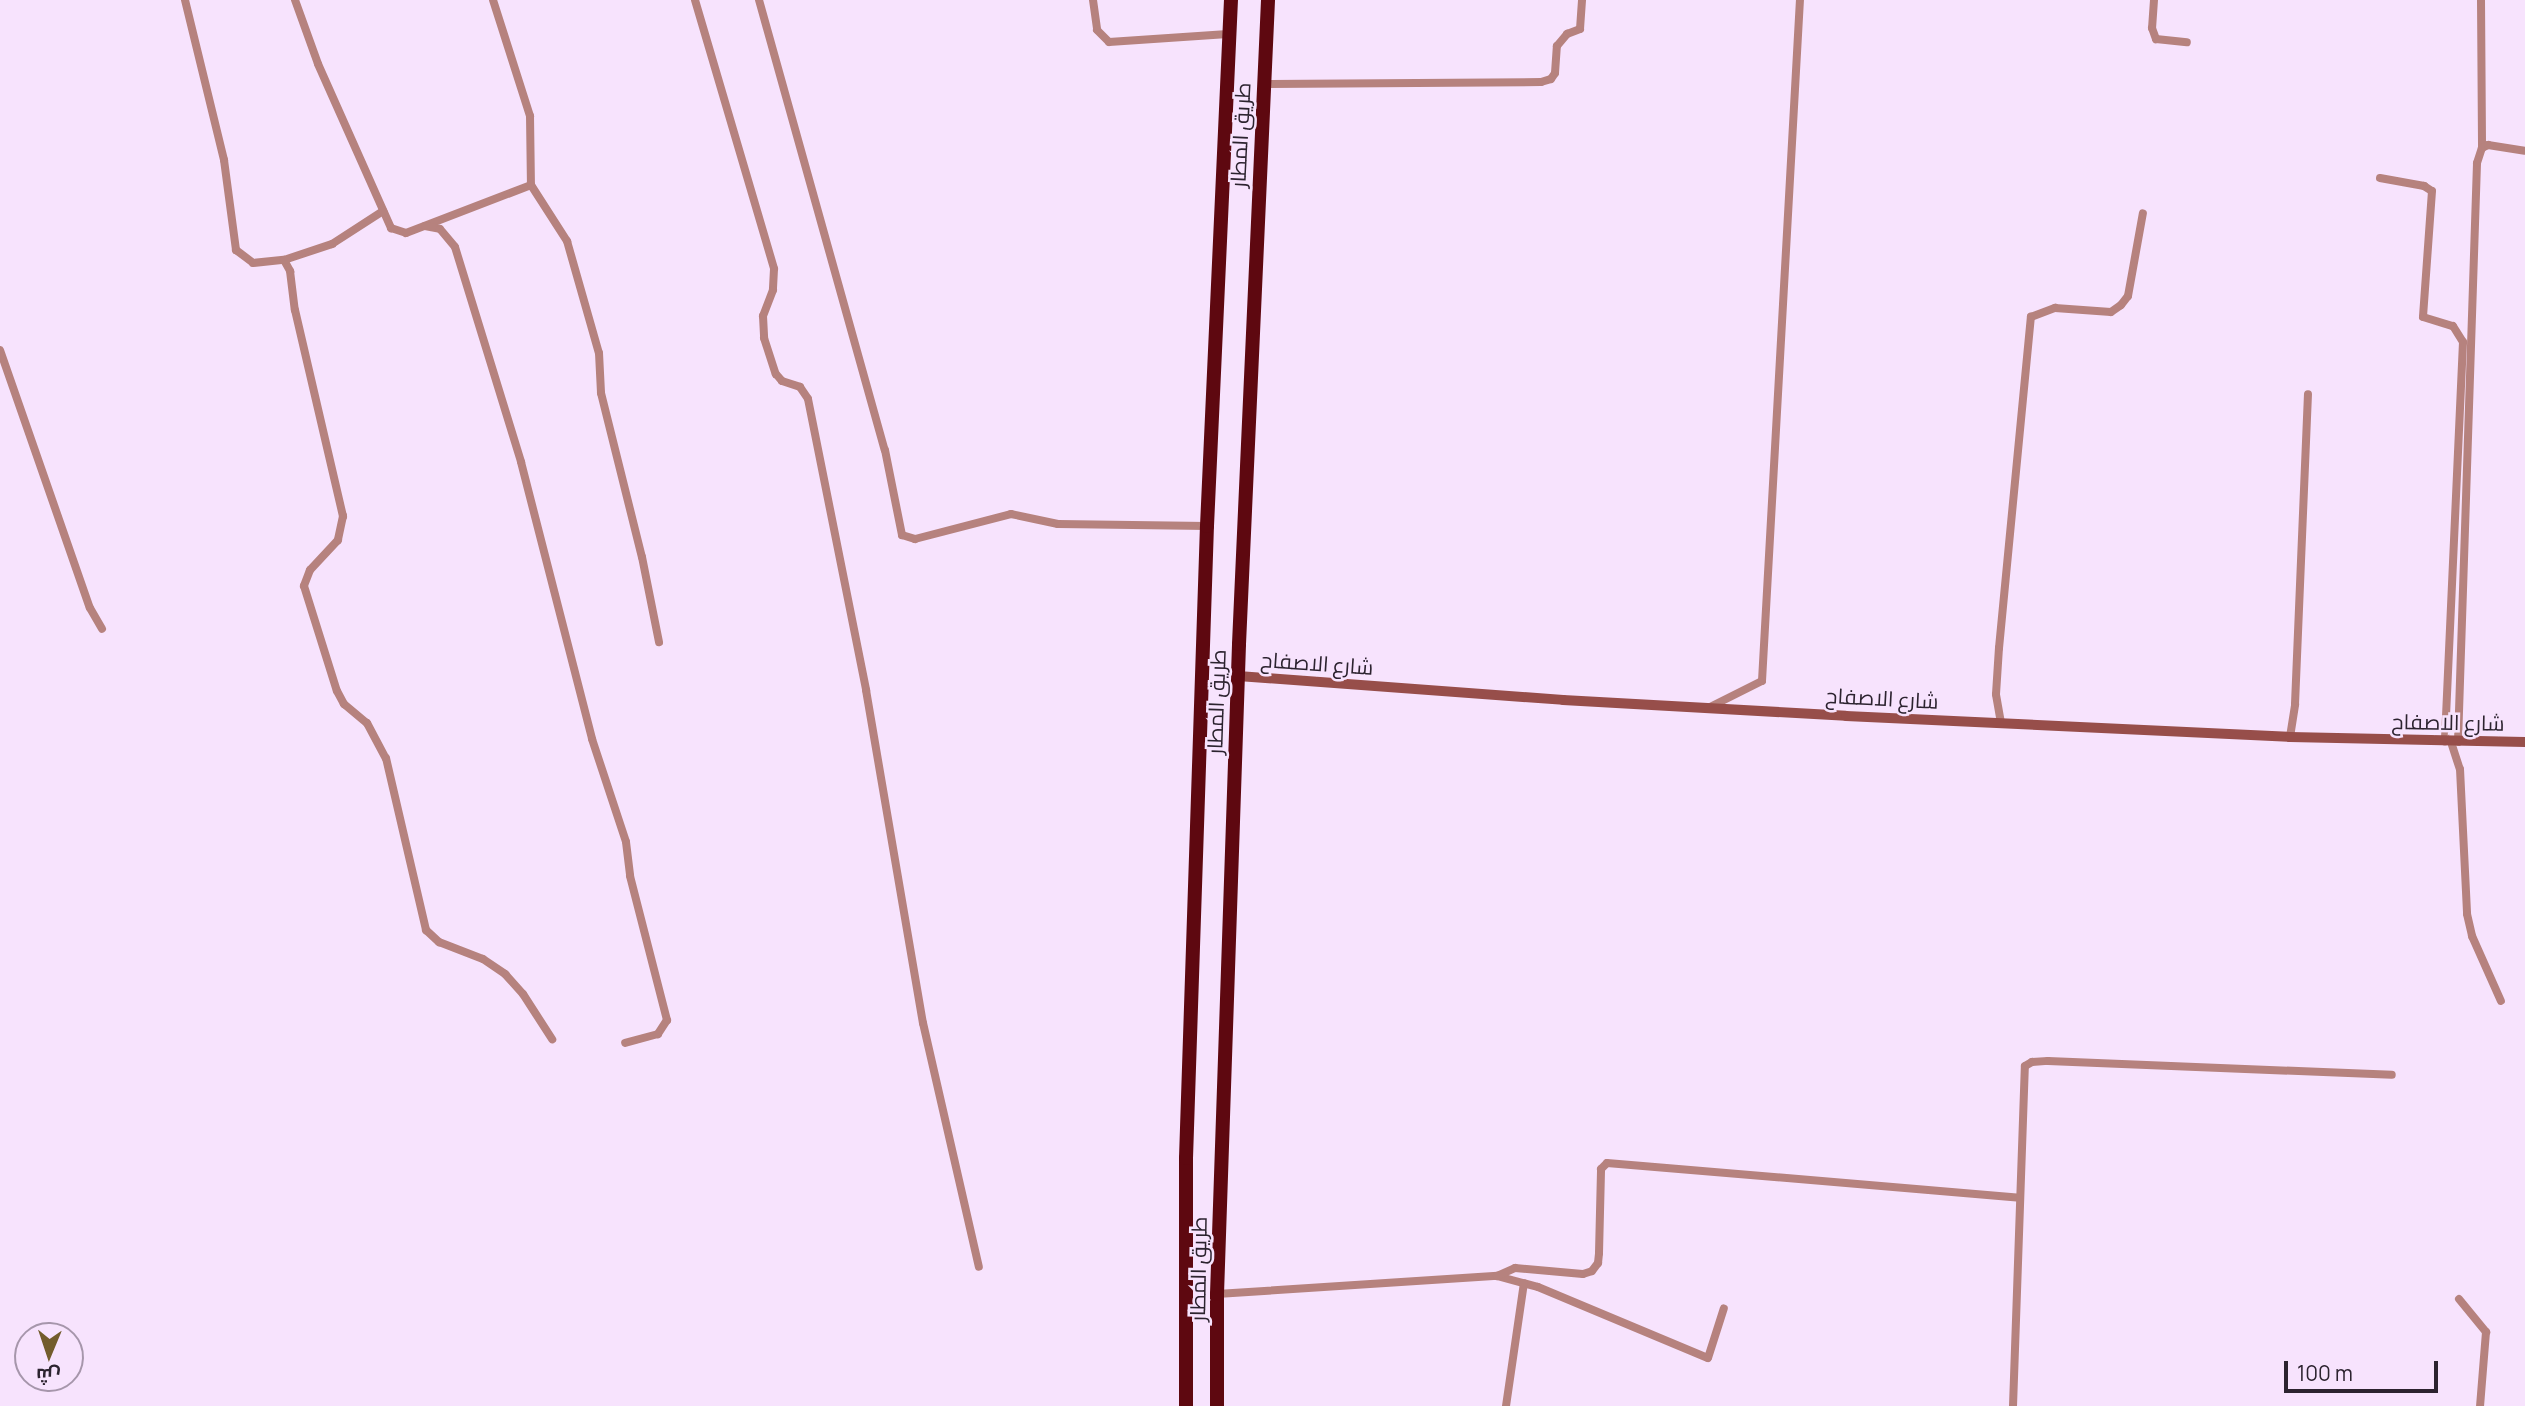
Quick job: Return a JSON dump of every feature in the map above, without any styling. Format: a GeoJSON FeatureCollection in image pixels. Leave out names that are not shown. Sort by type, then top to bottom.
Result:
{"type":"FeatureCollection","features":[{"type":"Feature","properties":{"kind":"highway","name":"طريق المطار"},"geometry":{"type":"LineString","coordinates":[[1186,1406],[1186,1158],[1207,526],[1231,0]]}},
{"type":"Feature","properties":{"kind":"highway","name":"طريق المطار"},"geometry":{"type":"LineString","coordinates":[[1217,1406],[1217,1294],[1238,676],[1268,0]]}},
{"type":"Feature","properties":{"kind":"street"},"geometry":{"type":"LineString","coordinates":[[185,0],[224,160],[236,250],[253,263],[284,260],[332,244],[383,211]]}},
{"type":"Feature","properties":{"kind":"street"},"geometry":{"type":"LineString","coordinates":[[295,0],[318,65],[383,211],[395,231],[406,233],[531,184]]}},
{"type":"Feature","properties":{"kind":"street"},"geometry":{"type":"LineString","coordinates":[[493,0],[530,116],[531,184],[567,241],[599,353],[601,393],[642,557],[659,642]]}},
{"type":"Feature","properties":{"kind":"street"},"geometry":{"type":"LineString","coordinates":[[695,0],[774,269],[774,290],[763,316],[764,338],[776,374],[782,381],[800,387],[808,399],[866,690],[923,1023],[979,1267]]}},
{"type":"Feature","properties":{"kind":"street"},"geometry":{"type":"LineString","coordinates":[[759,0],[885,450],[902,535],[915,539],[1011,514],[1058,524],[1207,526]]}},
{"type":"Feature","properties":{"kind":"street"},"geometry":{"type":"LineString","coordinates":[[1093,0],[1097,30],[1109,42],[1228,34]]}},
{"type":"Feature","properties":{"kind":"street"},"geometry":{"type":"LineString","coordinates":[[1263,84],[1541,82],[1551,79],[1555,73],[1557,46],[1567,34],[1580,29],[1582,0]]}},
{"type":"Feature","properties":{"kind":"street"},"geometry":{"type":"LineString","coordinates":[[1710,707],[1762,681],[1800,0]]}},
{"type":"Feature","properties":{"kind":"street"},"geometry":{"type":"LineString","coordinates":[[2154,0],[2152,28],[2156,39],[2187,43]]}},
{"type":"Feature","properties":{"kind":"street"},"geometry":{"type":"LineString","coordinates":[[2451,742],[2477,174],[2482,148],[2481,0]]}},
{"type":"Feature","properties":{"kind":"street"},"geometry":{"type":"LineString","coordinates":[[2482,148],[2495,144],[2525,151]]}},
{"type":"Feature","properties":{"kind":"street"},"geometry":{"type":"LineString","coordinates":[[2380,178],[2424,186],[2432,191],[2423,317],[2453,326],[2463,342],[2451,742],[2459,765],[2467,914],[2472,936],[2501,1001]]}},
{"type":"Feature","properties":{"kind":"street"},"geometry":{"type":"LineString","coordinates":[[2001,723],[1996,694],[2031,317],[2055,308],[2111,312],[2122,305],[2127,296],[2143,213]]}},
{"type":"Feature","properties":{"kind":"street"},"geometry":{"type":"LineString","coordinates":[[425,226],[440,229],[455,247],[521,462],[544,562],[592,739],[626,842],[630,876],[667,1020],[658,1034],[625,1043]]}},
{"type":"Feature","properties":{"kind":"street"},"geometry":{"type":"LineString","coordinates":[[284,260],[289,267],[295,310],[343,516],[338,540],[310,570],[304,586],[337,691],[344,704],[367,723],[386,758],[426,930],[439,942],[483,959],[505,974],[523,994],[552,1039]]}},
{"type":"Feature","properties":{"kind":"street"},"geometry":{"type":"LineString","coordinates":[[0,349],[88,601],[102,629]]}},
{"type":"Feature","properties":{"kind":"street"},"geometry":{"type":"LineString","coordinates":[[2290,737],[2295,704],[2308,394]]}},
{"type":"Feature","properties":{"kind":"street","name":"شارع الاصفاح"},"geometry":{"type":"LineString","coordinates":[[1238,676],[1563,700],[2001,723],[2290,737],[2525,742]]}},
{"type":"Feature","properties":{"kind":"street"},"geometry":{"type":"LineString","coordinates":[[2013,1406],[2024,1069],[2032,1062],[2392,1075]]}},
{"type":"Feature","properties":{"kind":"street"},"geometry":{"type":"LineString","coordinates":[[1497,1276],[1515,1268],[1583,1274],[1592,1271],[1598,1263],[1599,1253],[1601,1169],[1607,1163],[2020,1198]]}},
{"type":"Feature","properties":{"kind":"street"},"geometry":{"type":"LineString","coordinates":[[1217,1294],[1497,1276],[1524,1283],[1708,1358],[1724,1308]]}},
{"type":"Feature","properties":{"kind":"street"},"geometry":{"type":"LineString","coordinates":[[1506,1406],[1524,1283]]}},
{"type":"Feature","properties":{"kind":"street"},"geometry":{"type":"LineString","coordinates":[[2459,1299],[2486,1332],[2480,1406]]}}]}
